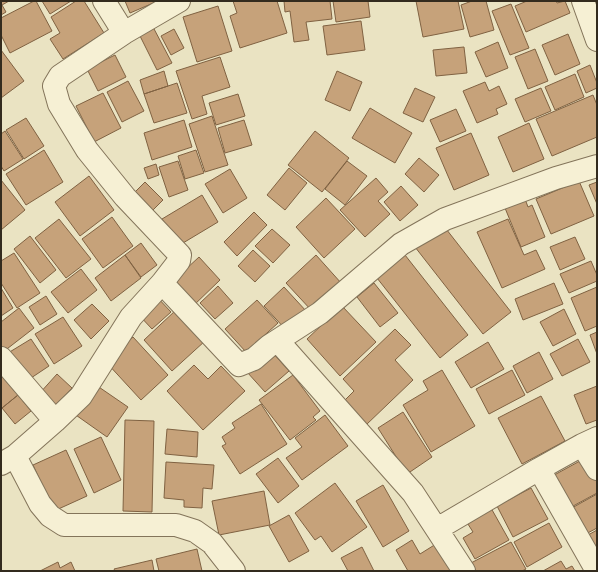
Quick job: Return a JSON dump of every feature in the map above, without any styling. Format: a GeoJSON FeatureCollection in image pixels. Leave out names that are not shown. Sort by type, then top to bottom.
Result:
{"type":"FeatureCollection","features":[{"type":"Feature","properties":{"kind":"street"},"geometry":{"type":"LineString","coordinates":[[104,1],[124,33]]}},
{"type":"Feature","properties":{"kind":"street"},"geometry":{"type":"LineString","coordinates":[[179,1],[124,33],[60,76],[54,86],[59,104],[87,150],[125,197],[180,255],[179,261],[162,283],[130,317],[81,396],[55,422],[8,460],[50,516],[64,525],[176,525],[195,531],[212,543],[234,571]]}},
{"type":"Feature","properties":{"kind":"street"},"geometry":{"type":"LineString","coordinates":[[583,1],[597,40]]}},
{"type":"Feature","properties":{"kind":"street"},"geometry":{"type":"LineString","coordinates":[[162,283],[239,365],[254,359],[269,346],[320,313],[401,244],[445,219],[556,178],[597,166]]}},
{"type":"Feature","properties":{"kind":"street"},"geometry":{"type":"LineString","coordinates":[[278,341],[413,493],[464,571]]}},
{"type":"Feature","properties":{"kind":"street"},"geometry":{"type":"LineString","coordinates":[[1,358],[55,422]]}},
{"type":"Feature","properties":{"kind":"street"},"geometry":{"type":"LineString","coordinates":[[437,529],[539,469],[590,442],[597,469]]}},
{"type":"Feature","properties":{"kind":"street"},"geometry":{"type":"LineString","coordinates":[[539,469],[597,571]]}},
{"type":"Feature","properties":{"kind":"building"},"geometry":{"type":"Polygon","coordinates":[[[1,1],[9,1],[2,5],[6,12],[1,15],[1,1]]]}},
{"type":"Feature","properties":{"kind":"building"},"geometry":{"type":"Polygon","coordinates":[[[36,1],[52,31],[10,53],[1,35],[1,18],[36,1]]]}},
{"type":"Feature","properties":{"kind":"building"},"geometry":{"type":"Polygon","coordinates":[[[42,1],[71,1],[50,14],[42,1]]]}},
{"type":"Feature","properties":{"kind":"building"},"geometry":{"type":"Polygon","coordinates":[[[76,1],[84,1],[104,33],[63,59],[50,39],[60,33],[51,17],[76,1]]]}},
{"type":"Feature","properties":{"kind":"building"},"geometry":{"type":"Polygon","coordinates":[[[125,1],[158,1],[130,13],[125,1]]]}},
{"type":"Feature","properties":{"kind":"building"},"geometry":{"type":"Polygon","coordinates":[[[233,1],[277,1],[287,33],[240,48],[230,16],[237,13],[233,1]]]}},
{"type":"Feature","properties":{"kind":"building"},"geometry":{"type":"Polygon","coordinates":[[[284,1],[330,1],[332,19],[306,22],[309,40],[294,42],[290,11],[285,12],[284,1]]]}},
{"type":"Feature","properties":{"kind":"building"},"geometry":{"type":"Polygon","coordinates":[[[333,1],[368,1],[370,17],[336,22],[333,1]]]}},
{"type":"Feature","properties":{"kind":"building"},"geometry":{"type":"Polygon","coordinates":[[[416,1],[458,1],[464,29],[423,37],[416,1]]]}},
{"type":"Feature","properties":{"kind":"building"},"geometry":{"type":"Polygon","coordinates":[[[472,1],[486,1],[494,30],[470,37],[461,5],[472,1]]]}},
{"type":"Feature","properties":{"kind":"building"},"geometry":{"type":"Polygon","coordinates":[[[527,1],[556,1],[557,3],[565,1],[570,13],[526,32],[515,6],[527,1]]]}},
{"type":"Feature","properties":{"kind":"building"},"geometry":{"type":"Polygon","coordinates":[[[511,4],[529,48],[510,55],[492,11],[511,4]]]}},
{"type":"Feature","properties":{"kind":"building"},"geometry":{"type":"Polygon","coordinates":[[[218,6],[232,51],[197,62],[183,17],[218,6]]]}},
{"type":"Feature","properties":{"kind":"building"},"geometry":{"type":"Polygon","coordinates":[[[361,21],[365,50],[327,55],[323,26],[361,21]]]}},
{"type":"Feature","properties":{"kind":"building"},"geometry":{"type":"Polygon","coordinates":[[[153,27],[172,63],[157,70],[139,34],[153,27]]]}},
{"type":"Feature","properties":{"kind":"building"},"geometry":{"type":"Polygon","coordinates":[[[174,29],[184,48],[171,55],[161,36],[174,29]]]}},
{"type":"Feature","properties":{"kind":"building"},"geometry":{"type":"Polygon","coordinates":[[[568,34],[580,64],[555,75],[542,45],[568,34]]]}},
{"type":"Feature","properties":{"kind":"building"},"geometry":{"type":"Polygon","coordinates":[[[498,42],[508,68],[486,77],[475,52],[498,42]]]}},
{"type":"Feature","properties":{"kind":"building"},"geometry":{"type":"Polygon","coordinates":[[[464,47],[467,73],[436,76],[433,50],[464,47]]]}},
{"type":"Feature","properties":{"kind":"building"},"geometry":{"type":"Polygon","coordinates":[[[535,49],[548,81],[528,89],[515,57],[535,49]]]}},
{"type":"Feature","properties":{"kind":"building"},"geometry":{"type":"Polygon","coordinates":[[[1,50],[24,81],[1,98],[1,50]]]}},
{"type":"Feature","properties":{"kind":"building"},"geometry":{"type":"Polygon","coordinates":[[[115,55],[126,77],[98,91],[87,69],[115,55]]]}},
{"type":"Feature","properties":{"kind":"building"},"geometry":{"type":"Polygon","coordinates":[[[220,57],[230,87],[202,96],[207,114],[192,119],[176,71],[220,57]]]}},
{"type":"Feature","properties":{"kind":"building"},"geometry":{"type":"Polygon","coordinates":[[[590,65],[597,83],[597,88],[586,93],[577,71],[590,65]]]}},
{"type":"Feature","properties":{"kind":"building"},"geometry":{"type":"Polygon","coordinates":[[[164,71],[168,86],[144,94],[140,80],[164,71]]]}},
{"type":"Feature","properties":{"kind":"building"},"geometry":{"type":"Polygon","coordinates":[[[337,71],[362,82],[350,111],[325,100],[337,71]]]}},
{"type":"Feature","properties":{"kind":"building"},"geometry":{"type":"Polygon","coordinates":[[[575,74],[584,97],[555,110],[545,87],[575,74]]]}},
{"type":"Feature","properties":{"kind":"building"},"geometry":{"type":"Polygon","coordinates":[[[128,81],[144,111],[122,122],[107,92],[128,81]]]}},
{"type":"Feature","properties":{"kind":"building"},"geometry":{"type":"Polygon","coordinates":[[[485,82],[489,91],[499,86],[507,104],[496,109],[498,114],[477,123],[463,91],[485,82]]]}},
{"type":"Feature","properties":{"kind":"building"},"geometry":{"type":"Polygon","coordinates":[[[177,83],[187,113],[154,123],[144,94],[177,83]]]}},
{"type":"Feature","properties":{"kind":"building"},"geometry":{"type":"Polygon","coordinates":[[[415,88],[435,97],[423,122],[403,113],[415,88]]]}},
{"type":"Feature","properties":{"kind":"building"},"geometry":{"type":"Polygon","coordinates":[[[541,88],[551,111],[525,122],[515,99],[541,88]]]}},
{"type":"Feature","properties":{"kind":"building"},"geometry":{"type":"Polygon","coordinates":[[[103,93],[121,128],[94,142],[76,106],[103,93]]]}},
{"type":"Feature","properties":{"kind":"building"},"geometry":{"type":"Polygon","coordinates":[[[238,94],[245,116],[216,125],[209,103],[238,94]]]}},
{"type":"Feature","properties":{"kind":"building"},"geometry":{"type":"Polygon","coordinates":[[[593,95],[597,105],[597,137],[552,156],[536,119],[593,95]]]}},
{"type":"Feature","properties":{"kind":"building"},"geometry":{"type":"Polygon","coordinates":[[[370,108],[412,133],[395,163],[352,138],[370,108]]]}},
{"type":"Feature","properties":{"kind":"building"},"geometry":{"type":"Polygon","coordinates":[[[456,109],[466,131],[440,142],[430,120],[456,109]]]}},
{"type":"Feature","properties":{"kind":"building"},"geometry":{"type":"Polygon","coordinates":[[[212,116],[228,165],[205,172],[189,124],[212,116]]]}},
{"type":"Feature","properties":{"kind":"building"},"geometry":{"type":"Polygon","coordinates":[[[26,118],[44,146],[24,159],[6,130],[26,118]]]}},
{"type":"Feature","properties":{"kind":"building"},"geometry":{"type":"Polygon","coordinates":[[[184,120],[192,147],[152,160],[144,133],[184,120]]]}},
{"type":"Feature","properties":{"kind":"building"},"geometry":{"type":"Polygon","coordinates":[[[244,120],[252,145],[225,153],[218,128],[244,120]]]}},
{"type":"Feature","properties":{"kind":"building"},"geometry":{"type":"Polygon","coordinates":[[[529,123],[544,159],[513,172],[498,137],[529,123]]]}},
{"type":"Feature","properties":{"kind":"building"},"geometry":{"type":"Polygon","coordinates":[[[5,131],[23,159],[4,171],[1,166],[1,134],[5,131]]]}},
{"type":"Feature","properties":{"kind":"building"},"geometry":{"type":"Polygon","coordinates":[[[315,131],[349,158],[322,192],[288,165],[315,131]]]}},
{"type":"Feature","properties":{"kind":"building"},"geometry":{"type":"Polygon","coordinates":[[[471,133],[489,175],[454,190],[436,148],[471,133]]]}},
{"type":"Feature","properties":{"kind":"building"},"geometry":{"type":"Polygon","coordinates":[[[44,150],[63,182],[26,205],[6,174],[44,150]]]}},
{"type":"Feature","properties":{"kind":"building"},"geometry":{"type":"Polygon","coordinates":[[[196,150],[204,173],[185,179],[178,156],[196,150]]]}},
{"type":"Feature","properties":{"kind":"building"},"geometry":{"type":"Polygon","coordinates":[[[419,158],[439,175],[424,192],[405,174],[419,158]]]}},
{"type":"Feature","properties":{"kind":"building"},"geometry":{"type":"Polygon","coordinates":[[[178,161],[188,190],[169,197],[159,167],[178,161]]]}},
{"type":"Feature","properties":{"kind":"building"},"geometry":{"type":"Polygon","coordinates":[[[347,161],[367,176],[345,205],[325,189],[347,161]]]}},
{"type":"Feature","properties":{"kind":"building"},"geometry":{"type":"Polygon","coordinates":[[[156,164],[159,175],[148,179],[144,168],[156,164]]]}},
{"type":"Feature","properties":{"kind":"building"},"geometry":{"type":"Polygon","coordinates":[[[289,168],[307,183],[285,210],[267,195],[289,168]]]}},
{"type":"Feature","properties":{"kind":"building"},"geometry":{"type":"Polygon","coordinates":[[[230,169],[247,198],[223,213],[205,184],[230,169]]]}},
{"type":"Feature","properties":{"kind":"building"},"geometry":{"type":"Polygon","coordinates":[[[89,176],[114,210],[80,236],[55,202],[89,176]]]}},
{"type":"Feature","properties":{"kind":"building"},"geometry":{"type":"Polygon","coordinates":[[[376,178],[388,192],[378,201],[390,214],[365,237],[340,210],[376,178]]]}},
{"type":"Feature","properties":{"kind":"building"},"geometry":{"type":"Polygon","coordinates":[[[1,180],[25,210],[1,230],[1,180]]]}},
{"type":"Feature","properties":{"kind":"building"},"geometry":{"type":"Polygon","coordinates":[[[579,181],[594,216],[551,234],[536,199],[579,181]]]}},
{"type":"Feature","properties":{"kind":"building"},"geometry":{"type":"Polygon","coordinates":[[[145,182],[163,200],[149,214],[131,196],[145,182]]]}},
{"type":"Feature","properties":{"kind":"building"},"geometry":{"type":"Polygon","coordinates":[[[597,182],[597,204],[589,185],[597,182]]]}},
{"type":"Feature","properties":{"kind":"building"},"geometry":{"type":"Polygon","coordinates":[[[401,186],[418,205],[400,221],[384,202],[401,186]]]}},
{"type":"Feature","properties":{"kind":"building"},"geometry":{"type":"Polygon","coordinates":[[[202,195],[218,222],[178,246],[162,219],[202,195]]]}},
{"type":"Feature","properties":{"kind":"building"},"geometry":{"type":"Polygon","coordinates":[[[326,198],[355,229],[324,258],[296,227],[326,198]]]}},
{"type":"Feature","properties":{"kind":"building"},"geometry":{"type":"Polygon","coordinates":[[[525,199],[528,207],[532,205],[545,237],[521,247],[505,208],[525,199]]]}},
{"type":"Feature","properties":{"kind":"building"},"geometry":{"type":"Polygon","coordinates":[[[254,212],[267,225],[237,256],[224,242],[254,212]]]}},
{"type":"Feature","properties":{"kind":"building"},"geometry":{"type":"Polygon","coordinates":[[[112,217],[133,246],[103,268],[82,239],[112,217]]]}},
{"type":"Feature","properties":{"kind":"building"},"geometry":{"type":"Polygon","coordinates":[[[59,219],[91,259],[66,278],[35,238],[59,219]]]}},
{"type":"Feature","properties":{"kind":"building"},"geometry":{"type":"Polygon","coordinates":[[[508,219],[524,255],[536,250],[545,269],[502,288],[477,232],[508,219]]]}},
{"type":"Feature","properties":{"kind":"building"},"geometry":{"type":"Polygon","coordinates":[[[443,225],[511,312],[483,334],[415,247],[443,225]]]}},
{"type":"Feature","properties":{"kind":"building"},"geometry":{"type":"Polygon","coordinates":[[[272,229],[290,245],[273,263],[255,246],[272,229]]]}},
{"type":"Feature","properties":{"kind":"building"},"geometry":{"type":"Polygon","coordinates":[[[30,236],[56,270],[40,283],[14,249],[30,236]]]}},
{"type":"Feature","properties":{"kind":"building"},"geometry":{"type":"Polygon","coordinates":[[[575,237],[585,259],[560,270],[550,247],[575,237]]]}},
{"type":"Feature","properties":{"kind":"building"},"geometry":{"type":"Polygon","coordinates":[[[141,243],[157,265],[141,277],[125,255],[141,243]]]}},
{"type":"Feature","properties":{"kind":"building"},"geometry":{"type":"Polygon","coordinates":[[[253,250],[270,266],[255,282],[238,266],[253,250]]]}},
{"type":"Feature","properties":{"kind":"building"},"geometry":{"type":"Polygon","coordinates":[[[14,253],[40,293],[17,308],[1,283],[1,261],[14,253]]]}},
{"type":"Feature","properties":{"kind":"building"},"geometry":{"type":"Polygon","coordinates":[[[125,255],[141,278],[111,301],[95,278],[125,255]]]}},
{"type":"Feature","properties":{"kind":"building"},"geometry":{"type":"Polygon","coordinates":[[[316,255],[342,284],[312,311],[286,283],[316,255]]]}},
{"type":"Feature","properties":{"kind":"building"},"geometry":{"type":"Polygon","coordinates":[[[405,255],[468,335],[440,358],[377,278],[405,255]]]}},
{"type":"Feature","properties":{"kind":"building"},"geometry":{"type":"Polygon","coordinates":[[[199,257],[220,280],[192,307],[171,283],[199,257]]]}},
{"type":"Feature","properties":{"kind":"building"},"geometry":{"type":"Polygon","coordinates":[[[591,261],[597,275],[597,281],[569,293],[560,274],[591,261]]]}},
{"type":"Feature","properties":{"kind":"building"},"geometry":{"type":"Polygon","coordinates":[[[81,269],[97,290],[68,313],[51,292],[81,269]]]}},
{"type":"Feature","properties":{"kind":"building"},"geometry":{"type":"Polygon","coordinates":[[[374,283],[398,313],[380,327],[357,297],[374,283]]]}},
{"type":"Feature","properties":{"kind":"building"},"geometry":{"type":"Polygon","coordinates":[[[554,283],[563,304],[523,320],[515,299],[554,283]]]}},
{"type":"Feature","properties":{"kind":"building"},"geometry":{"type":"Polygon","coordinates":[[[218,286],[233,303],[215,319],[200,303],[218,286]]]}},
{"type":"Feature","properties":{"kind":"building"},"geometry":{"type":"Polygon","coordinates":[[[284,287],[307,312],[287,331],[264,306],[284,287]]]}},
{"type":"Feature","properties":{"kind":"building"},"geometry":{"type":"Polygon","coordinates":[[[597,287],[597,326],[585,331],[571,298],[597,287]]]}},
{"type":"Feature","properties":{"kind":"building"},"geometry":{"type":"Polygon","coordinates":[[[1,288],[13,308],[1,316],[1,288]]]}},
{"type":"Feature","properties":{"kind":"building"},"geometry":{"type":"Polygon","coordinates":[[[46,296],[57,314],[40,325],[29,307],[46,296]]]}},
{"type":"Feature","properties":{"kind":"building"},"geometry":{"type":"Polygon","coordinates":[[[156,296],[171,312],[152,329],[137,313],[156,296]]]}},
{"type":"Feature","properties":{"kind":"building"},"geometry":{"type":"Polygon","coordinates":[[[257,300],[278,323],[246,352],[225,329],[257,300]]]}},
{"type":"Feature","properties":{"kind":"building"},"geometry":{"type":"Polygon","coordinates":[[[92,304],[109,321],[91,339],[74,320],[92,304]]]}},
{"type":"Feature","properties":{"kind":"building"},"geometry":{"type":"Polygon","coordinates":[[[342,306],[376,342],[340,376],[307,339],[342,306]]]}},
{"type":"Feature","properties":{"kind":"building"},"geometry":{"type":"Polygon","coordinates":[[[19,308],[34,328],[3,352],[1,349],[1,322],[19,308]]]}},
{"type":"Feature","properties":{"kind":"building"},"geometry":{"type":"Polygon","coordinates":[[[564,309],[576,334],[553,346],[540,322],[564,309]]]}},
{"type":"Feature","properties":{"kind":"building"},"geometry":{"type":"Polygon","coordinates":[[[176,310],[205,341],[172,371],[144,340],[176,310]]]}},
{"type":"Feature","properties":{"kind":"building"},"geometry":{"type":"Polygon","coordinates":[[[63,317],[82,346],[54,364],[35,334],[63,317]]]}},
{"type":"Feature","properties":{"kind":"building"},"geometry":{"type":"Polygon","coordinates":[[[395,329],[411,345],[395,360],[413,380],[366,425],[344,401],[354,391],[343,379],[395,329]]]}},
{"type":"Feature","properties":{"kind":"building"},"geometry":{"type":"Polygon","coordinates":[[[597,332],[597,354],[590,335],[597,332]]]}},
{"type":"Feature","properties":{"kind":"building"},"geometry":{"type":"Polygon","coordinates":[[[133,337],[168,375],[141,400],[106,362],[133,337]]]}},
{"type":"Feature","properties":{"kind":"building"},"geometry":{"type":"Polygon","coordinates":[[[31,339],[49,366],[25,382],[8,353],[31,339]]]}},
{"type":"Feature","properties":{"kind":"building"},"geometry":{"type":"Polygon","coordinates":[[[578,339],[590,362],[562,376],[550,354],[578,339]]]}},
{"type":"Feature","properties":{"kind":"building"},"geometry":{"type":"Polygon","coordinates":[[[488,342],[504,369],[471,388],[455,362],[488,342]]]}},
{"type":"Feature","properties":{"kind":"building"},"geometry":{"type":"Polygon","coordinates":[[[271,351],[289,371],[265,392],[247,372],[271,351]]]}},
{"type":"Feature","properties":{"kind":"building"},"geometry":{"type":"Polygon","coordinates":[[[539,352],[553,379],[527,393],[513,366],[539,352]]]}},
{"type":"Feature","properties":{"kind":"building"},"geometry":{"type":"Polygon","coordinates":[[[194,365],[208,379],[221,366],[245,391],[203,430],[167,391],[194,365]]]}},
{"type":"Feature","properties":{"kind":"building"},"geometry":{"type":"Polygon","coordinates":[[[442,370],[475,426],[431,452],[403,405],[428,390],[423,381],[442,370]]]}},
{"type":"Feature","properties":{"kind":"building"},"geometry":{"type":"Polygon","coordinates":[[[512,370],[525,395],[489,414],[476,389],[512,370]]]}},
{"type":"Feature","properties":{"kind":"building"},"geometry":{"type":"Polygon","coordinates":[[[57,374],[72,388],[54,408],[39,394],[57,374]]]}},
{"type":"Feature","properties":{"kind":"building"},"geometry":{"type":"Polygon","coordinates":[[[1,375],[18,395],[2,408],[1,407],[1,375]]]}},
{"type":"Feature","properties":{"kind":"building"},"geometry":{"type":"Polygon","coordinates":[[[293,375],[320,411],[313,417],[316,420],[290,440],[259,400],[293,375]]]}},
{"type":"Feature","properties":{"kind":"building"},"geometry":{"type":"Polygon","coordinates":[[[93,383],[128,407],[107,437],[73,413],[93,383]]]}},
{"type":"Feature","properties":{"kind":"building"},"geometry":{"type":"Polygon","coordinates":[[[597,386],[597,420],[586,424],[574,395],[597,386]]]}},
{"type":"Feature","properties":{"kind":"building"},"geometry":{"type":"Polygon","coordinates":[[[18,395],[31,411],[15,424],[2,408],[18,395]]]}},
{"type":"Feature","properties":{"kind":"building"},"geometry":{"type":"Polygon","coordinates":[[[541,396],[565,441],[522,464],[498,418],[541,396]]]}},
{"type":"Feature","properties":{"kind":"building"},"geometry":{"type":"Polygon","coordinates":[[[261,404],[287,444],[240,474],[222,446],[226,444],[222,437],[235,428],[232,423],[261,404]]]}},
{"type":"Feature","properties":{"kind":"building"},"geometry":{"type":"Polygon","coordinates":[[[403,412],[432,457],[407,474],[378,428],[403,412]]]}},
{"type":"Feature","properties":{"kind":"building"},"geometry":{"type":"Polygon","coordinates":[[[325,415],[348,446],[302,480],[286,458],[302,447],[295,438],[325,415]]]}},
{"type":"Feature","properties":{"kind":"building"},"geometry":{"type":"Polygon","coordinates":[[[125,420],[154,421],[152,512],[123,511],[125,420]]]}},
{"type":"Feature","properties":{"kind":"building"},"geometry":{"type":"Polygon","coordinates":[[[167,429],[198,432],[197,457],[165,454],[167,429]]]}},
{"type":"Feature","properties":{"kind":"building"},"geometry":{"type":"Polygon","coordinates":[[[101,437],[121,480],[94,493],[74,449],[101,437]]]}},
{"type":"Feature","properties":{"kind":"building"},"geometry":{"type":"Polygon","coordinates":[[[66,450],[87,496],[54,511],[33,465],[66,450]]]}},
{"type":"Feature","properties":{"kind":"building"},"geometry":{"type":"Polygon","coordinates":[[[589,456],[597,472],[597,493],[564,511],[547,479],[589,456]]]}},
{"type":"Feature","properties":{"kind":"building"},"geometry":{"type":"Polygon","coordinates":[[[278,458],[299,486],[278,503],[256,474],[278,458]]]}},
{"type":"Feature","properties":{"kind":"building"},"geometry":{"type":"Polygon","coordinates":[[[166,462],[214,465],[212,489],[203,488],[202,508],[184,507],[184,500],[164,498],[166,462]]]}},
{"type":"Feature","properties":{"kind":"building"},"geometry":{"type":"Polygon","coordinates":[[[335,483],[367,527],[332,552],[321,536],[315,540],[295,513],[335,483]]]}},
{"type":"Feature","properties":{"kind":"building"},"geometry":{"type":"Polygon","coordinates":[[[383,485],[409,531],[383,547],[356,501],[383,485]]]}},
{"type":"Feature","properties":{"kind":"building"},"geometry":{"type":"Polygon","coordinates":[[[531,488],[548,519],[513,537],[497,506],[531,488]]]}},
{"type":"Feature","properties":{"kind":"building"},"geometry":{"type":"Polygon","coordinates":[[[264,491],[270,525],[219,535],[212,501],[264,491]]]}},
{"type":"Feature","properties":{"kind":"building"},"geometry":{"type":"Polygon","coordinates":[[[597,494],[597,528],[584,535],[570,509],[597,494]]]}},
{"type":"Feature","properties":{"kind":"building"},"geometry":{"type":"Polygon","coordinates":[[[491,508],[509,540],[475,559],[463,538],[473,532],[466,521],[491,508]]]}},
{"type":"Feature","properties":{"kind":"building"},"geometry":{"type":"Polygon","coordinates":[[[289,515],[309,551],[289,562],[269,526],[289,515]]]}},
{"type":"Feature","properties":{"kind":"building"},"geometry":{"type":"Polygon","coordinates":[[[549,523],[562,547],[527,567],[514,542],[549,523]]]}},
{"type":"Feature","properties":{"kind":"building"},"geometry":{"type":"Polygon","coordinates":[[[597,530],[597,564],[581,539],[597,530]]]}},
{"type":"Feature","properties":{"kind":"building"},"geometry":{"type":"Polygon","coordinates":[[[412,540],[420,554],[436,544],[452,571],[408,571],[396,550],[412,540]]]}},
{"type":"Feature","properties":{"kind":"building"},"geometry":{"type":"Polygon","coordinates":[[[511,542],[526,569],[522,571],[476,571],[471,563],[511,542]]]}},
{"type":"Feature","properties":{"kind":"building"},"geometry":{"type":"Polygon","coordinates":[[[362,547],[374,571],[348,571],[341,558],[362,547]]]}},
{"type":"Feature","properties":{"kind":"building"},"geometry":{"type":"Polygon","coordinates":[[[197,549],[202,571],[159,571],[156,559],[197,549]]]}},
{"type":"Feature","properties":{"kind":"building"},"geometry":{"type":"Polygon","coordinates":[[[152,560],[154,571],[115,571],[114,569],[152,560]]]}},
{"type":"Feature","properties":{"kind":"building"},"geometry":{"type":"Polygon","coordinates":[[[561,561],[566,569],[572,566],[575,571],[543,571],[561,561]]]}},
{"type":"Feature","properties":{"kind":"building"},"geometry":{"type":"Polygon","coordinates":[[[58,562],[60,568],[71,562],[75,571],[40,571],[58,562]]]}}]}
